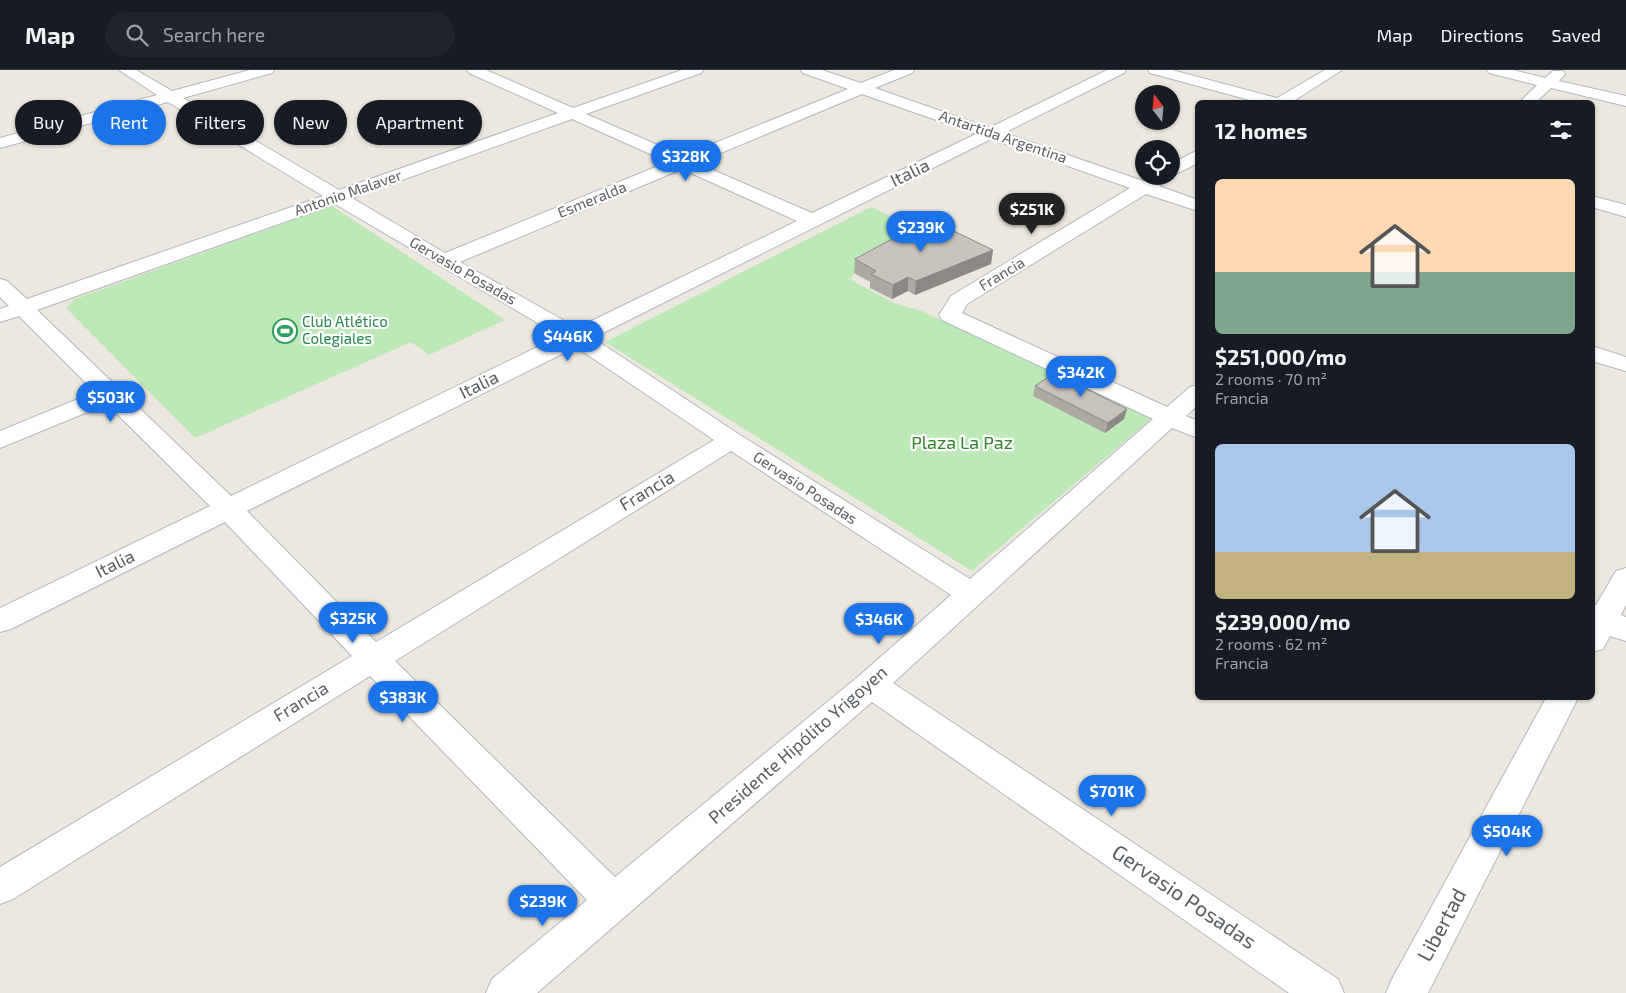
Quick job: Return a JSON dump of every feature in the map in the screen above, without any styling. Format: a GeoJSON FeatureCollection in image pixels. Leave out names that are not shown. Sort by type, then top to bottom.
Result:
{"type":"FeatureCollection","features":[{"type":"Feature","properties":{"kind":"street","name":"Gervasio Posadas"},"geometry":{"type":"LineString","coordinates":[[126,70],[444,261],[577,337],[731,440],[971,594]]}},
{"type":"Feature","properties":{"kind":"street"},"geometry":{"type":"LineString","coordinates":[[0,143],[267,70]]}},
{"type":"Feature","properties":{"kind":"street"},"geometry":{"type":"LineString","coordinates":[[474,70],[814,221]]}},
{"type":"Feature","properties":{"kind":"street","name":"Antonio Malaver"},"geometry":{"type":"LineString","coordinates":[[0,316],[696,70]]}},
{"type":"Feature","properties":{"kind":"street","name":"Antartida Argentina"},"geometry":{"type":"LineString","coordinates":[[808,70],[1195,205]]}},
{"type":"Feature","properties":{"kind":"street","name":"Esmeralda"},"geometry":{"type":"LineString","coordinates":[[444,261],[907,70]]}},
{"type":"Feature","properties":{"kind":"street","name":"Italia"},"geometry":{"type":"LineString","coordinates":[[0,621],[1119,70]]}},
{"type":"Feature","properties":{"kind":"street"},"geometry":{"type":"LineString","coordinates":[[1155,70],[1266,100]]}},
{"type":"Feature","properties":{"kind":"street"},"geometry":{"type":"LineString","coordinates":[[1285,100],[1335,70]]}},
{"type":"Feature","properties":{"kind":"street"},"geometry":{"type":"LineString","coordinates":[[1494,70],[1626,101]]}},
{"type":"Feature","properties":{"kind":"street"},"geometry":{"type":"LineString","coordinates":[[1529,100],[1563,70]]}},
{"type":"Feature","properties":{"kind":"street"},"geometry":{"type":"LineString","coordinates":[[1180,166],[1195,157]]}},
{"type":"Feature","properties":{"kind":"street","name":"Francia"},"geometry":{"type":"LineString","coordinates":[[1148,185],[958,300],[950,315],[1169,418]]}},
{"type":"Feature","properties":{"kind":"street"},"geometry":{"type":"LineString","coordinates":[[1595,202],[1626,211]]}},
{"type":"Feature","properties":{"kind":"street"},"geometry":{"type":"LineString","coordinates":[[0,285],[228,508],[373,659],[614,902]]}},
{"type":"Feature","properties":{"kind":"street"},"geometry":{"type":"LineString","coordinates":[[1595,353],[1626,345]]}},
{"type":"Feature","properties":{"kind":"street"},"geometry":{"type":"LineString","coordinates":[[1595,354],[1626,364]]}},
{"type":"Feature","properties":{"kind":"street"},"geometry":{"type":"LineString","coordinates":[[0,440],[110,394]]}},
{"type":"Feature","properties":{"kind":"street","name":"Presidente Hipólito Yrigoyen"},"geometry":{"type":"LineString","coordinates":[[506,993],[871,684],[1195,395]]}},
{"type":"Feature","properties":{"kind":"street"},"geometry":{"type":"LineString","coordinates":[[1169,418],[1195,430]]}},
{"type":"Feature","properties":{"kind":"street","name":"Francia"},"geometry":{"type":"LineString","coordinates":[[0,887],[731,440]]}},
{"type":"Feature","properties":{"kind":"street"},"geometry":{"type":"LineString","coordinates":[[1604,626],[1626,578]]}},
{"type":"Feature","properties":{"kind":"street","name":"Gervasio Posadas"},"geometry":{"type":"LineString","coordinates":[[871,684],[1324,993]]}},
{"type":"Feature","properties":{"kind":"street","name":"Libertad"},"geometry":{"type":"LineString","coordinates":[[1406,993],[1561,700]]}},
{"type":"Feature","properties":{"kind":"green space","name":"Club Atlético Colegiales"},"geometry":{"type":"Polygon","coordinates":[[[332,206],[505,320],[429,355],[411,342],[195,438],[66,308],[75,299],[332,206]]]}},
{"type":"Feature","properties":{"kind":"green space","name":"Plaza La Paz"},"geometry":{"type":"Polygon","coordinates":[[[871,207],[920,230],[856,269],[851,280],[896,304],[922,311],[1152,418],[972,571],[605,342],[871,207]]]}},
{"type":"Feature","properties":{"kind":"building"},"geometry":{"type":"Polygon","coordinates":[[[929,219],[993,250],[916,281],[908,277],[893,285],[871,274],[876,271],[855,259],[929,219]]]}},
{"type":"Feature","properties":{"kind":"building"},"geometry":{"type":"Polygon","coordinates":[[[1054,373],[1127,409],[1108,423],[1035,386],[1054,373]]]}},
{"type":"Feature","properties":{"kind":"place","name":"Club Atlético Colegiales"},"geometry":{"type":"Point","coordinates":[285,331]}}]}
